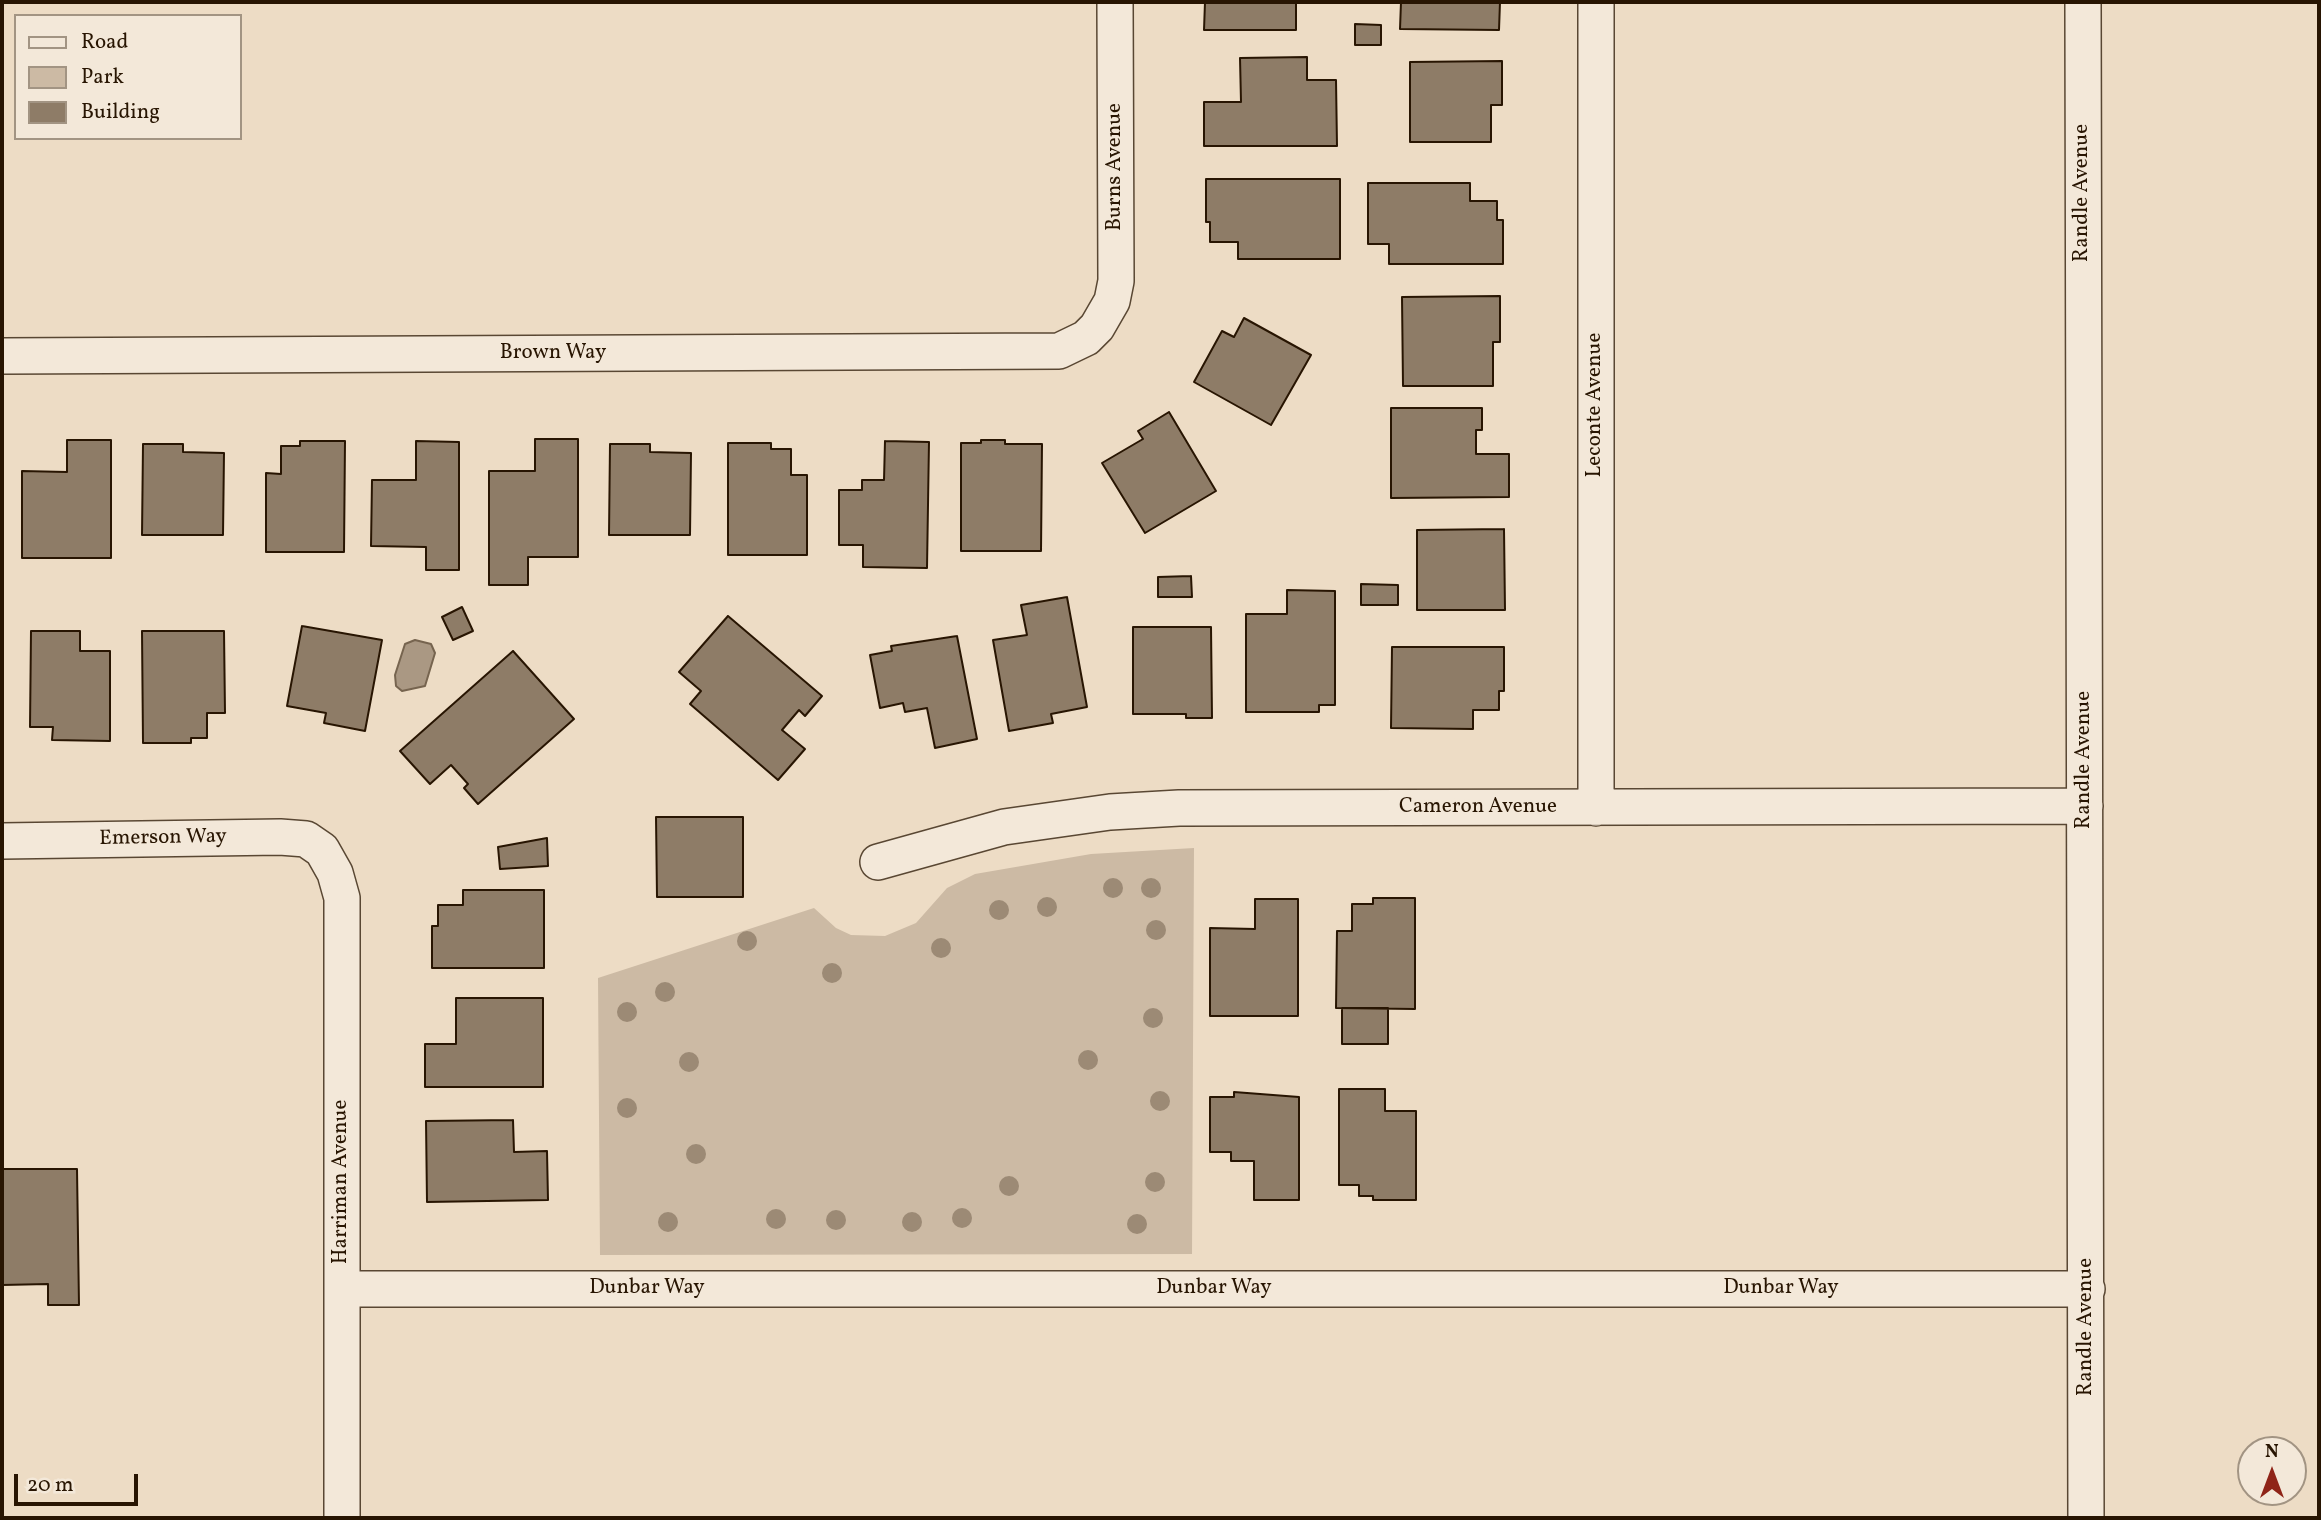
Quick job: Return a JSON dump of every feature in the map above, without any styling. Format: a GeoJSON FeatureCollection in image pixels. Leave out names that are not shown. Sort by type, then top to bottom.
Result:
{"type":"FeatureCollection","features":[{"type":"Feature","properties":{"kind":"street","name":"Burns Avenue"},"geometry":{"type":"LineString","coordinates":[[1097,327],[1112,301],[1116,281],[1115,2]]}},
{"type":"Feature","properties":{"kind":"street","name":"Leconte Avenue"},"geometry":{"type":"LineString","coordinates":[[1596,2],[1596,808]]}},
{"type":"Feature","properties":{"kind":"street","name":"Randle Avenue"},"geometry":{"type":"LineString","coordinates":[[2083,2],[2086,1518]]}},
{"type":"Feature","properties":{"kind":"street","name":"Brown Way"},"geometry":{"type":"LineString","coordinates":[[2,356],[1043,353],[1072,345],[1097,327]]}},
{"type":"Feature","properties":{"kind":"street","name":"Cameron Avenue"},"geometry":{"type":"LineString","coordinates":[[878,862],[1004,827],[1110,812],[1179,808],[2085,806]]}},
{"type":"Feature","properties":{"kind":"street","name":"Emerson Way"},"geometry":{"type":"LineString","coordinates":[[2,841],[279,836],[306,839],[322,850]]}},
{"type":"Feature","properties":{"kind":"street","name":"Harriman Avenue"},"geometry":{"type":"LineString","coordinates":[[322,850],[335,873],[342,898],[342,1518]]}},
{"type":"Feature","properties":{"kind":"street","name":"Dunbar Way"},"geometry":{"type":"LineString","coordinates":[[342,1289],[2087,1289]]}},
{"type":"Feature","properties":{"kind":"green space"},"geometry":{"type":"Polygon","coordinates":[[[1194,848],[1192,1254],[600,1255],[598,978],[814,908],[836,928],[851,935],[885,936],[916,923],[947,888],[975,874],[1091,854],[1194,848]]]}},
{"type":"Feature","properties":{"kind":"shaded area"},"geometry":{"type":"Polygon","coordinates":[[[415,640],[431,644],[435,653],[425,686],[402,691],[396,686],[395,675],[405,644],[415,640]]]}},
{"type":"Feature","properties":{"kind":"building"},"geometry":{"type":"Polygon","coordinates":[[[1205,2],[1296,2],[1296,30],[1204,30],[1205,2]]]}},
{"type":"Feature","properties":{"kind":"building"},"geometry":{"type":"Polygon","coordinates":[[[1401,2],[1500,2],[1499,30],[1400,29],[1401,2]]]}},
{"type":"Feature","properties":{"kind":"building"},"geometry":{"type":"Polygon","coordinates":[[[1355,24],[1381,25],[1381,45],[1355,45],[1355,24]]]}},
{"type":"Feature","properties":{"kind":"building"},"geometry":{"type":"Polygon","coordinates":[[[1307,57],[1307,80],[1336,80],[1337,146],[1204,146],[1204,102],[1241,102],[1240,58],[1307,57]]]}},
{"type":"Feature","properties":{"kind":"building"},"geometry":{"type":"Polygon","coordinates":[[[1502,61],[1502,105],[1491,105],[1491,142],[1410,142],[1410,62],[1502,61]]]}},
{"type":"Feature","properties":{"kind":"building"},"geometry":{"type":"Polygon","coordinates":[[[1206,179],[1340,179],[1340,259],[1238,259],[1238,242],[1210,242],[1210,222],[1206,222],[1206,179]]]}},
{"type":"Feature","properties":{"kind":"building"},"geometry":{"type":"Polygon","coordinates":[[[1368,183],[1470,183],[1470,201],[1497,201],[1497,220],[1503,220],[1503,264],[1389,264],[1389,244],[1368,244],[1368,183]]]}},
{"type":"Feature","properties":{"kind":"building"},"geometry":{"type":"Polygon","coordinates":[[[1500,296],[1500,342],[1493,342],[1493,386],[1403,386],[1402,297],[1500,296]]]}},
{"type":"Feature","properties":{"kind":"building"},"geometry":{"type":"Polygon","coordinates":[[[1244,318],[1311,355],[1271,425],[1194,382],[1222,331],[1234,337],[1244,318]]]}},
{"type":"Feature","properties":{"kind":"building"},"geometry":{"type":"Polygon","coordinates":[[[1391,408],[1482,408],[1482,430],[1476,430],[1476,454],[1509,454],[1509,497],[1391,498],[1391,408]]]}},
{"type":"Feature","properties":{"kind":"building"},"geometry":{"type":"Polygon","coordinates":[[[1169,412],[1216,491],[1145,533],[1102,463],[1143,439],[1138,431],[1169,412]]]}},
{"type":"Feature","properties":{"kind":"building"},"geometry":{"type":"Polygon","coordinates":[[[535,439],[578,439],[578,557],[528,557],[528,585],[489,585],[489,471],[535,471],[535,439]]]}},
{"type":"Feature","properties":{"kind":"building"},"geometry":{"type":"Polygon","coordinates":[[[67,440],[111,440],[111,558],[22,558],[22,471],[67,472],[67,440]]]}},
{"type":"Feature","properties":{"kind":"building"},"geometry":{"type":"Polygon","coordinates":[[[981,440],[1005,440],[1005,444],[1042,444],[1041,551],[961,551],[961,443],[981,443],[981,440]]]}},
{"type":"Feature","properties":{"kind":"building"},"geometry":{"type":"Polygon","coordinates":[[[300,441],[345,441],[344,552],[266,552],[266,473],[281,474],[281,446],[300,446],[300,441]]]}},
{"type":"Feature","properties":{"kind":"building"},"geometry":{"type":"Polygon","coordinates":[[[416,441],[459,442],[459,570],[426,570],[426,547],[371,546],[372,480],[416,480],[416,441]]]}},
{"type":"Feature","properties":{"kind":"building"},"geometry":{"type":"Polygon","coordinates":[[[885,441],[929,442],[927,568],[863,567],[863,545],[839,545],[839,490],[862,490],[862,480],[884,480],[885,441]]]}},
{"type":"Feature","properties":{"kind":"building"},"geometry":{"type":"Polygon","coordinates":[[[728,443],[771,443],[771,449],[791,449],[791,475],[807,475],[807,555],[728,555],[728,443]]]}},
{"type":"Feature","properties":{"kind":"building"},"geometry":{"type":"Polygon","coordinates":[[[143,444],[183,444],[183,452],[224,453],[223,535],[142,535],[143,444]]]}},
{"type":"Feature","properties":{"kind":"building"},"geometry":{"type":"Polygon","coordinates":[[[610,444],[650,444],[650,452],[691,453],[690,535],[609,535],[610,444]]]}},
{"type":"Feature","properties":{"kind":"building"},"geometry":{"type":"Polygon","coordinates":[[[1504,529],[1505,610],[1417,610],[1417,530],[1504,529]]]}},
{"type":"Feature","properties":{"kind":"building"},"geometry":{"type":"Polygon","coordinates":[[[1191,576],[1192,597],[1158,597],[1158,577],[1191,576]]]}},
{"type":"Feature","properties":{"kind":"building"},"geometry":{"type":"Polygon","coordinates":[[[1361,584],[1398,585],[1398,605],[1361,605],[1361,584]]]}},
{"type":"Feature","properties":{"kind":"building"},"geometry":{"type":"Polygon","coordinates":[[[1287,590],[1335,591],[1335,705],[1319,705],[1319,712],[1246,712],[1246,614],[1287,614],[1287,590]]]}},
{"type":"Feature","properties":{"kind":"building"},"geometry":{"type":"Polygon","coordinates":[[[1067,597],[1087,707],[1051,714],[1053,723],[1009,731],[993,640],[1027,635],[1021,605],[1067,597]]]}},
{"type":"Feature","properties":{"kind":"building"},"geometry":{"type":"Polygon","coordinates":[[[462,607],[473,631],[453,640],[442,617],[462,607]]]}},
{"type":"Feature","properties":{"kind":"building"},"geometry":{"type":"Polygon","coordinates":[[[728,616],[822,696],[805,716],[799,710],[782,730],[805,749],[778,780],[690,704],[701,691],[679,672],[728,616]]]}},
{"type":"Feature","properties":{"kind":"building"},"geometry":{"type":"Polygon","coordinates":[[[302,626],[382,640],[365,731],[324,723],[326,713],[287,706],[302,626]]]}},
{"type":"Feature","properties":{"kind":"building"},"geometry":{"type":"Polygon","coordinates":[[[1133,627],[1211,627],[1212,718],[1186,718],[1186,714],[1133,714],[1133,627]]]}},
{"type":"Feature","properties":{"kind":"building"},"geometry":{"type":"Polygon","coordinates":[[[31,631],[80,631],[80,651],[110,651],[110,741],[52,740],[53,727],[30,727],[31,631]]]}},
{"type":"Feature","properties":{"kind":"building"},"geometry":{"type":"Polygon","coordinates":[[[142,631],[224,631],[225,713],[207,713],[207,738],[191,738],[191,743],[143,743],[142,631]]]}},
{"type":"Feature","properties":{"kind":"building"},"geometry":{"type":"Polygon","coordinates":[[[957,636],[977,739],[935,748],[927,708],[905,712],[903,703],[880,708],[870,655],[892,651],[891,646],[957,636]]]}},
{"type":"Feature","properties":{"kind":"building"},"geometry":{"type":"Polygon","coordinates":[[[1392,647],[1504,647],[1504,691],[1499,691],[1499,710],[1473,710],[1473,729],[1391,728],[1392,647]]]}},
{"type":"Feature","properties":{"kind":"building"},"geometry":{"type":"Polygon","coordinates":[[[513,651],[574,719],[478,804],[464,788],[468,784],[451,765],[430,784],[400,751],[513,651]]]}},
{"type":"Feature","properties":{"kind":"building"},"geometry":{"type":"Polygon","coordinates":[[[656,817],[743,817],[743,897],[657,897],[656,817]]]}},
{"type":"Feature","properties":{"kind":"building"},"geometry":{"type":"Polygon","coordinates":[[[547,838],[548,866],[500,869],[498,847],[547,838]]]}},
{"type":"Feature","properties":{"kind":"building"},"geometry":{"type":"Polygon","coordinates":[[[463,890],[544,890],[544,968],[432,968],[432,926],[438,926],[438,905],[463,905],[463,890]]]}},
{"type":"Feature","properties":{"kind":"building"},"geometry":{"type":"Polygon","coordinates":[[[1373,898],[1415,898],[1415,1009],[1336,1008],[1337,931],[1352,931],[1352,904],[1373,904],[1373,898]]]}},
{"type":"Feature","properties":{"kind":"building"},"geometry":{"type":"Polygon","coordinates":[[[1255,899],[1298,899],[1298,1016],[1210,1016],[1210,928],[1255,929],[1255,899]]]}},
{"type":"Feature","properties":{"kind":"building"},"geometry":{"type":"Polygon","coordinates":[[[456,998],[543,998],[543,1087],[425,1087],[425,1044],[456,1044],[456,998]]]}},
{"type":"Feature","properties":{"kind":"building"},"geometry":{"type":"Polygon","coordinates":[[[1342,1008],[1388,1008],[1388,1044],[1342,1044],[1342,1008]]]}},
{"type":"Feature","properties":{"kind":"building"},"geometry":{"type":"Polygon","coordinates":[[[1339,1089],[1385,1089],[1385,1111],[1416,1111],[1416,1200],[1373,1200],[1373,1196],[1359,1196],[1359,1185],[1339,1185],[1339,1089]]]}},
{"type":"Feature","properties":{"kind":"building"},"geometry":{"type":"Polygon","coordinates":[[[1234,1092],[1299,1097],[1299,1200],[1254,1200],[1254,1161],[1231,1161],[1231,1152],[1210,1152],[1210,1097],[1234,1097],[1234,1092]]]}},
{"type":"Feature","properties":{"kind":"building"},"geometry":{"type":"Polygon","coordinates":[[[513,1120],[514,1152],[547,1151],[548,1200],[427,1202],[426,1121],[513,1120]]]}},
{"type":"Feature","properties":{"kind":"building"},"geometry":{"type":"Polygon","coordinates":[[[2,1169],[77,1169],[79,1305],[48,1305],[48,1284],[2,1285],[2,1169]]]}}]}
